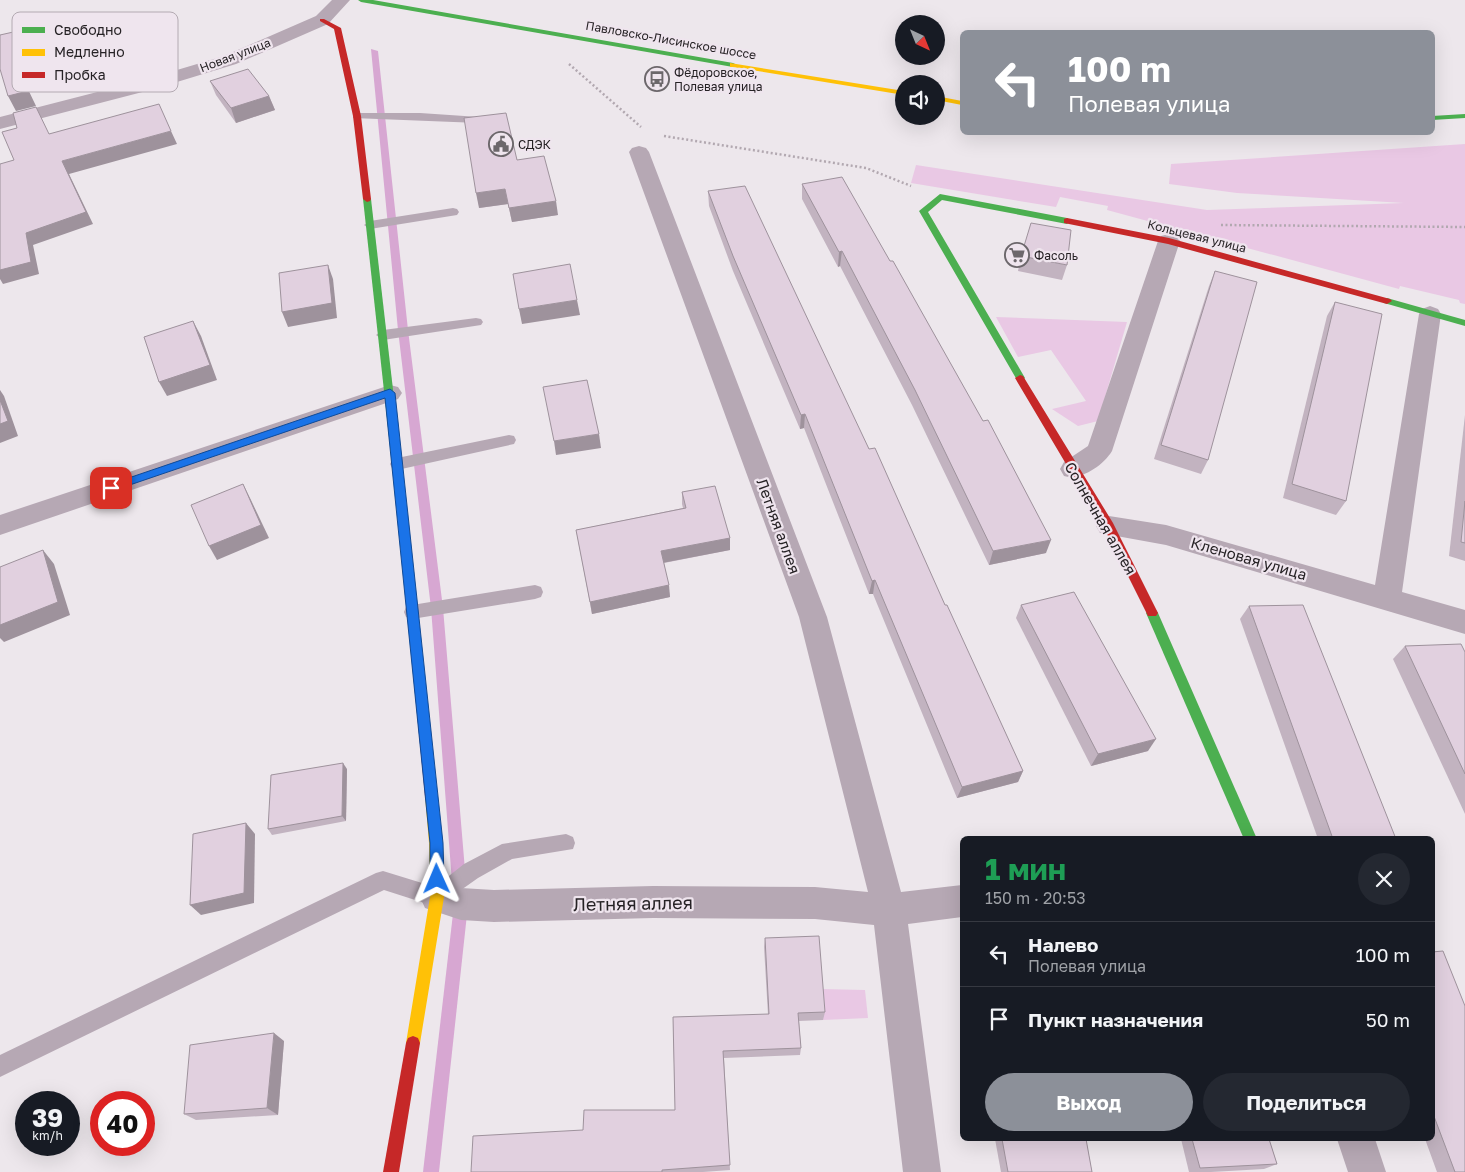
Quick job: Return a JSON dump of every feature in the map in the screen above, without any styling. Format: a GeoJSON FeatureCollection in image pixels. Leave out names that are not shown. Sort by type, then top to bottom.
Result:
{"type":"FeatureCollection","features":[{"type":"Feature","properties":{"kind":"street"},"geometry":{"type":"LineString","coordinates":[[342,0],[322,20],[337,28],[357,116],[390,393],[436,843],[437,897],[391,1172]]}},
{"type":"Feature","properties":{"kind":"street","name":"Павловско-Лисинское шоссе"},"geometry":{"type":"LineString","coordinates":[[361,0],[676,56],[895,92]]}},
{"type":"Feature","properties":{"kind":"street","name":"Новая улица"},"geometry":{"type":"LineString","coordinates":[[178,76],[230,60],[322,20]]}},
{"type":"Feature","properties":{"kind":"street","name":"Новая улица"},"geometry":{"type":"LineString","coordinates":[[0,123],[120,92]]}},
{"type":"Feature","properties":{"kind":"street"},"geometry":{"type":"LineString","coordinates":[[945,100],[960,103]]}},
{"type":"Feature","properties":{"kind":"street"},"geometry":{"type":"LineString","coordinates":[[1435,118],[1465,116]]}},
{"type":"Feature","properties":{"kind":"street","name":"Летняя аллея"},"geometry":{"type":"LineString","coordinates":[[645,139],[812,617],[890,910],[922,1172]]}},
{"type":"Feature","properties":{"kind":"street","name":"Солнечная аллея"},"geometry":{"type":"LineString","coordinates":[[940,197],[923,211],[1073,469],[1109,526],[1146,599],[1250,836]]}},
{"type":"Feature","properties":{"kind":"street","name":"Кольцевая улица"},"geometry":{"type":"LineString","coordinates":[[940,197],[1169,241],[1465,323]]}},
{"type":"Feature","properties":{"kind":"street"},"geometry":{"type":"LineString","coordinates":[[1073,469],[1099,451],[1169,241]]}},
{"type":"Feature","properties":{"kind":"street"},"geometry":{"type":"LineString","coordinates":[[1387,598],[1430,314]]}},
{"type":"Feature","properties":{"kind":"street"},"geometry":{"type":"LineString","coordinates":[[0,525],[390,393]]}},
{"type":"Feature","properties":{"kind":"street","name":"Кленовая улица"},"geometry":{"type":"LineString","coordinates":[[1109,526],[1166,535],[1465,622]]}},
{"type":"Feature","properties":{"kind":"street","name":"Летняя аллея"},"geometry":{"type":"LineString","coordinates":[[437,897],[461,904],[494,906],[653,902],[815,903],[890,910],[960,901]]}},
{"type":"Feature","properties":{"kind":"street"},"geometry":{"type":"LineString","coordinates":[[1357,1141],[1367,1172]]}},
{"type":"Feature","properties":{"kind":"lane"},"geometry":{"type":"LineString","coordinates":[[357,116],[420,116],[478,120]]}},
{"type":"Feature","properties":{"kind":"lane"},"geometry":{"type":"LineString","coordinates":[[370,225],[453,212]]}},
{"type":"Feature","properties":{"kind":"lane"},"geometry":{"type":"LineString","coordinates":[[383,335],[476,322]]}},
{"type":"Feature","properties":{"kind":"lane"},"geometry":{"type":"LineString","coordinates":[[397,464],[509,440]]}},
{"type":"Feature","properties":{"kind":"lane"},"geometry":{"type":"LineString","coordinates":[[412,612],[535,592]]}},
{"type":"Feature","properties":{"kind":"lane"},"geometry":{"type":"LineString","coordinates":[[0,1066],[384,880],[437,897],[471,871],[509,850],[566,843]]}},
{"type":"Feature","properties":{"kind":"path"},"geometry":{"type":"LineString","coordinates":[[563,63],[572,65],[645,139],[866,168],[940,197]]}},
{"type":"Feature","properties":{"kind":"path"},"geometry":{"type":"LineString","coordinates":[[1169,241],[1218,225],[1374,225],[1465,228]]}},
{"type":"Feature","properties":{"kind":"shaded area"},"geometry":{"type":"Polygon","coordinates":[[[1465,144],[1465,304],[1460,303],[1459,300],[1400,286],[1399,289],[1107,210],[1108,206],[1060,197],[1056,207],[911,183],[916,165],[1207,210],[1404,203],[1237,193],[1169,184],[1171,164],[1465,144]]]}},
{"type":"Feature","properties":{"kind":"shaded area"},"geometry":{"type":"Polygon","coordinates":[[[996,317],[1127,322],[1098,421],[1078,426],[1052,409],[1086,401],[1051,350],[1018,357],[996,317]]]}},
{"type":"Feature","properties":{"kind":"shaded area"},"geometry":{"type":"Polygon","coordinates":[[[821,989],[865,990],[868,1018],[823,1020],[821,989]]]}},
{"type":"Feature","properties":{"kind":"building"},"geometry":{"type":"Polygon","coordinates":[[[12,32],[12,92],[24,92],[8,96],[0,69],[0,35],[12,32]]]}},
{"type":"Feature","properties":{"kind":"building"},"geometry":{"type":"Polygon","coordinates":[[[248,69],[269,96],[231,108],[210,81],[248,69]]]}},
{"type":"Feature","properties":{"kind":"building"},"geometry":{"type":"Polygon","coordinates":[[[159,104],[171,131],[62,161],[86,212],[26,233],[31,262],[0,270],[0,164],[14,160],[2,132],[17,128],[13,113],[36,107],[49,134],[159,104]]]}},
{"type":"Feature","properties":{"kind":"building"},"geometry":{"type":"Polygon","coordinates":[[[506,113],[517,160],[544,156],[556,201],[509,208],[505,189],[476,193],[464,118],[506,113]]]}},
{"type":"Feature","properties":{"kind":"building"},"geometry":{"type":"Polygon","coordinates":[[[842,177],[890,261],[893,261],[983,421],[988,420],[1051,540],[993,551],[915,390],[842,251],[839,252],[802,184],[842,177]]]}},
{"type":"Feature","properties":{"kind":"building"},"geometry":{"type":"Polygon","coordinates":[[[745,186],[869,449],[875,448],[945,605],[947,605],[1023,771],[962,787],[875,580],[872,581],[805,414],[801,415],[733,256],[708,191],[745,186]]]}},
{"type":"Feature","properties":{"kind":"building"},"geometry":{"type":"Polygon","coordinates":[[[1031,223],[1071,230],[1067,265],[1021,256],[1031,223]]]}},
{"type":"Feature","properties":{"kind":"building"},"geometry":{"type":"Polygon","coordinates":[[[570,264],[577,300],[519,309],[513,274],[570,264]]]}},
{"type":"Feature","properties":{"kind":"building"},"geometry":{"type":"Polygon","coordinates":[[[328,265],[332,303],[282,312],[279,273],[328,265]]]}},
{"type":"Feature","properties":{"kind":"building"},"geometry":{"type":"Polygon","coordinates":[[[1215,271],[1257,282],[1208,460],[1161,445],[1215,271]]]}},
{"type":"Feature","properties":{"kind":"building"},"geometry":{"type":"Polygon","coordinates":[[[1335,302],[1382,314],[1346,501],[1292,484],[1335,302]]]}},
{"type":"Feature","properties":{"kind":"building"},"geometry":{"type":"Polygon","coordinates":[[[193,321],[210,365],[159,382],[144,337],[193,321]]]}},
{"type":"Feature","properties":{"kind":"building"},"geometry":{"type":"Polygon","coordinates":[[[587,380],[599,434],[554,441],[543,387],[587,380]]]}},
{"type":"Feature","properties":{"kind":"building"},"geometry":{"type":"Polygon","coordinates":[[[0,400],[8,421],[0,424],[0,400]]]}},
{"type":"Feature","properties":{"kind":"building"},"geometry":{"type":"Polygon","coordinates":[[[243,484],[261,525],[209,546],[191,505],[243,484]]]}},
{"type":"Feature","properties":{"kind":"building"},"geometry":{"type":"Polygon","coordinates":[[[715,486],[730,538],[661,551],[669,585],[590,602],[576,530],[686,508],[682,492],[715,486]]]}},
{"type":"Feature","properties":{"kind":"building"},"geometry":{"type":"Polygon","coordinates":[[[1465,501],[1465,543],[1461,542],[1465,501]]]}},
{"type":"Feature","properties":{"kind":"building"},"geometry":{"type":"Polygon","coordinates":[[[43,550],[58,602],[0,625],[0,567],[43,550]]]}},
{"type":"Feature","properties":{"kind":"building"},"geometry":{"type":"Polygon","coordinates":[[[1074,592],[1156,739],[1098,754],[1021,605],[1074,592]]]}},
{"type":"Feature","properties":{"kind":"building"},"geometry":{"type":"Polygon","coordinates":[[[1303,605],[1395,836],[1332,836],[1249,606],[1303,605]]]}},
{"type":"Feature","properties":{"kind":"building"},"geometry":{"type":"Polygon","coordinates":[[[1461,644],[1465,652],[1465,774],[1405,646],[1461,644]]]}},
{"type":"Feature","properties":{"kind":"building"},"geometry":{"type":"Polygon","coordinates":[[[343,763],[342,816],[268,829],[271,775],[343,763]]]}},
{"type":"Feature","properties":{"kind":"building"},"geometry":{"type":"Polygon","coordinates":[[[246,823],[244,893],[190,905],[193,834],[246,823]]]}},
{"type":"Feature","properties":{"kind":"building"},"geometry":{"type":"Polygon","coordinates":[[[819,936],[825,1012],[798,1013],[801,1048],[723,1051],[730,1165],[662,1170],[662,1172],[471,1172],[473,1136],[583,1130],[584,1110],[675,1110],[673,1017],[769,1014],[765,938],[819,936]]]}},
{"type":"Feature","properties":{"kind":"building"},"geometry":{"type":"Polygon","coordinates":[[[1443,951],[1465,1006],[1465,1172],[1455,1172],[1435,1119],[1435,952],[1443,951]]]}},
{"type":"Feature","properties":{"kind":"building"},"geometry":{"type":"Polygon","coordinates":[[[274,1033],[267,1108],[184,1114],[190,1045],[274,1033]]]}},
{"type":"Feature","properties":{"kind":"building"},"geometry":{"type":"Polygon","coordinates":[[[1002,1141],[1086,1141],[1092,1172],[1008,1172],[1002,1141]]]}},
{"type":"Feature","properties":{"kind":"building"},"geometry":{"type":"Polygon","coordinates":[[[1193,1141],[1270,1141],[1277,1164],[1200,1168],[1193,1141]]]}},
{"type":"Feature","properties":{"kind":"waterway"},"geometry":{"type":"LineString","coordinates":[[374,51],[403,330],[437,608],[459,882]]}},
{"type":"Feature","properties":{"kind":"waterway"},"geometry":{"type":"LineString","coordinates":[[431,1172],[461,905]]}},
{"type":"Feature","properties":{"kind":"traffic: fast"},"geometry":{"type":"LineString","coordinates":[[361,0],[733,65]]}},
{"type":"Feature","properties":{"kind":"traffic: fast"},"geometry":{"type":"LineString","coordinates":[[1435,118],[1465,116]]}},
{"type":"Feature","properties":{"kind":"traffic: fast"},"geometry":{"type":"LineString","coordinates":[[1020,378],[923,211],[940,197],[1067,221]]}},
{"type":"Feature","properties":{"kind":"traffic: fast"},"geometry":{"type":"LineString","coordinates":[[367,199],[404,528]]}},
{"type":"Feature","properties":{"kind":"traffic: fast"},"geometry":{"type":"LineString","coordinates":[[1387,301],[1465,323]]}},
{"type":"Feature","properties":{"kind":"traffic: fast"},"geometry":{"type":"LineString","coordinates":[[1152,613],[1250,836]]}},
{"type":"Feature","properties":{"kind":"traffic: slow"},"geometry":{"type":"LineString","coordinates":[[733,65],[895,92]]}},
{"type":"Feature","properties":{"kind":"traffic: slow"},"geometry":{"type":"LineString","coordinates":[[945,100],[960,103]]}},
{"type":"Feature","properties":{"kind":"traffic: slow"},"geometry":{"type":"LineString","coordinates":[[413,1043],[437,897],[436,843],[431,796]]}},
{"type":"Feature","properties":{"kind":"traffic: jam"},"geometry":{"type":"LineString","coordinates":[[322,20],[337,28],[357,116],[367,199]]}},
{"type":"Feature","properties":{"kind":"traffic: jam"},"geometry":{"type":"LineString","coordinates":[[1067,221],[1169,241],[1387,301]]}},
{"type":"Feature","properties":{"kind":"traffic: jam"},"geometry":{"type":"LineString","coordinates":[[1020,378],[1109,526],[1152,613]]}},
{"type":"Feature","properties":{"kind":"traffic: jam"},"geometry":{"type":"LineString","coordinates":[[404,528],[431,796]]}},
{"type":"Feature","properties":{"kind":"traffic: jam"},"geometry":{"type":"LineString","coordinates":[[391,1172],[413,1043]]}},
{"type":"Feature","properties":{"kind":"place","name":"Фёдоровское, Полевая улица"},"geometry":{"type":"Point","coordinates":[657,79]}},
{"type":"Feature","properties":{"kind":"place","name":"СДЭК"},"geometry":{"type":"Point","coordinates":[501,144]}},
{"type":"Feature","properties":{"kind":"place","name":"Фасоль"},"geometry":{"type":"Point","coordinates":[1017,255]}},
{"type":"Feature","properties":{"kind":"route"},"geometry":{"type":"LineString","coordinates":[[111,488],[390,393],[436,843],[437,879]]}}]}
